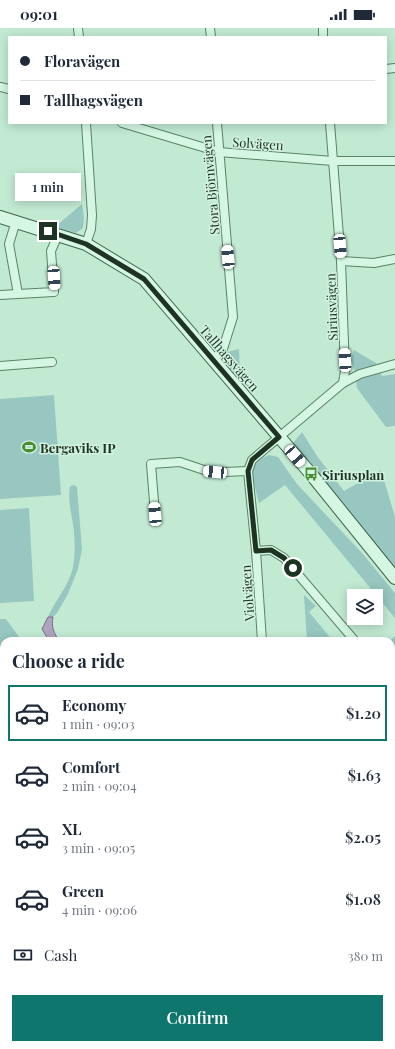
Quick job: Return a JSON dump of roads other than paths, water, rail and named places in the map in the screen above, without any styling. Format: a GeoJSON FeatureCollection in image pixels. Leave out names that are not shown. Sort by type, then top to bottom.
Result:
{"type":"FeatureCollection","features":[{"type":"Feature","properties":{"kind":"main road","name":"Tallhagsvägen"},"geometry":{"type":"LineString","coordinates":[[0,216],[86,244],[144,279],[279,437],[395,578]]}},
{"type":"Feature","properties":{"kind":"street"},"geometry":{"type":"LineString","coordinates":[[86,124],[92,229],[86,244]]}},
{"type":"Feature","properties":{"kind":"street","name":"Solvägen"},"geometry":{"type":"LineString","coordinates":[[125,124],[219,152],[333,161],[395,161]]}},
{"type":"Feature","properties":{"kind":"street","name":"Stora Björnvägen"},"geometry":{"type":"LineString","coordinates":[[213,359],[222,352],[233,317],[217,124]]}},
{"type":"Feature","properties":{"kind":"street","name":"Siriusvägen"},"geometry":{"type":"LineString","coordinates":[[330,124],[341,261],[345,371],[343,383]]}},
{"type":"Feature","properties":{"kind":"street"},"geometry":{"type":"LineString","coordinates":[[16,221],[9,244],[18,294]]}},
{"type":"Feature","properties":{"kind":"street"},"geometry":{"type":"LineString","coordinates":[[0,295],[54,292],[52,251],[58,235]]}},
{"type":"Feature","properties":{"kind":"street"},"geometry":{"type":"LineString","coordinates":[[341,261],[374,262],[395,259]]}},
{"type":"Feature","properties":{"kind":"street"},"geometry":{"type":"LineString","coordinates":[[0,366],[52,362]]}},
{"type":"Feature","properties":{"kind":"street"},"geometry":{"type":"LineString","coordinates":[[155,514],[151,464],[180,462],[207,471],[248,471],[252,460],[343,383],[360,374],[395,364]]}},
{"type":"Feature","properties":{"kind":"street","name":"Violvägen"},"geometry":{"type":"LineString","coordinates":[[248,471],[256,551],[262,637]]}},
{"type":"Feature","properties":{"kind":"street"},"geometry":{"type":"LineString","coordinates":[[256,551],[271,550],[284,558],[352,637]]}},
{"type":"Feature","properties":{"kind":"place","name":"Bergaviks IP"},"geometry":{"type":"Point","coordinates":[29,447]}},
{"type":"Feature","properties":{"kind":"place","name":"Siriusplan"},"geometry":{"type":"Point","coordinates":[311,474]}}]}
